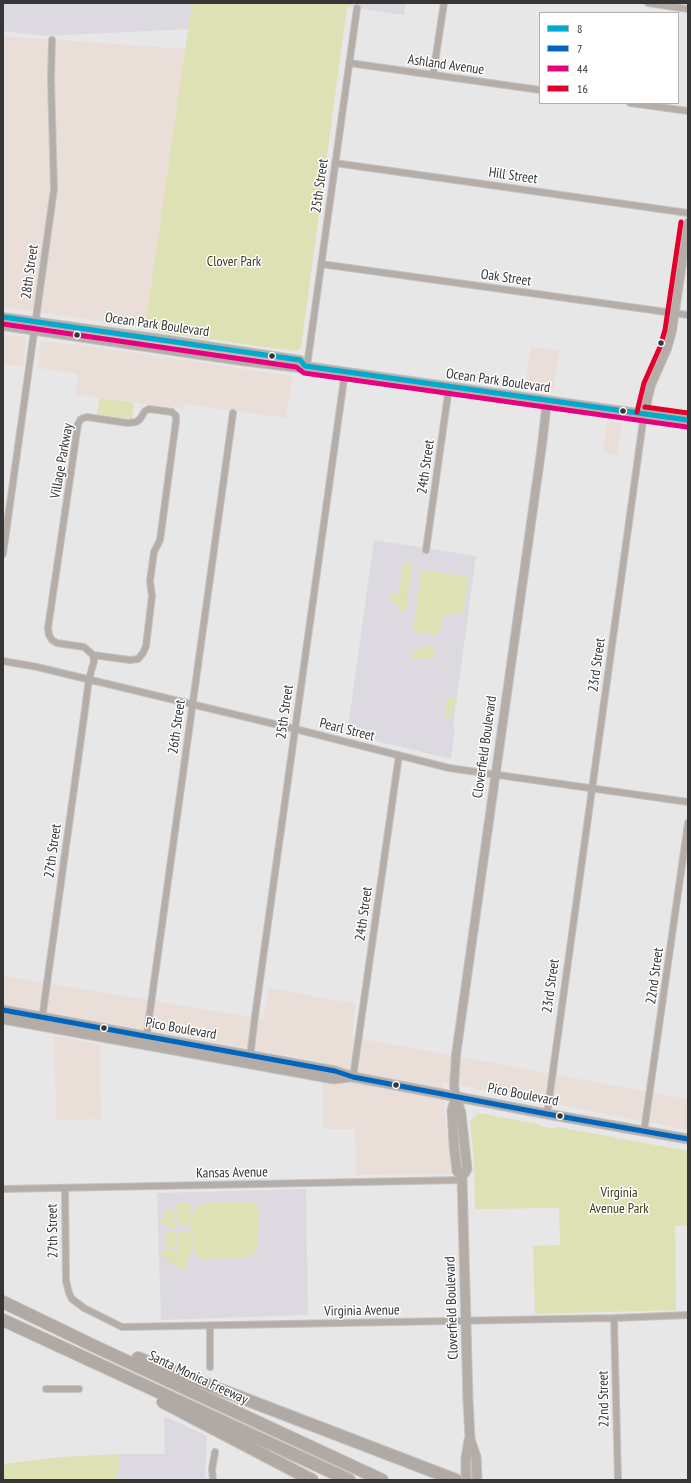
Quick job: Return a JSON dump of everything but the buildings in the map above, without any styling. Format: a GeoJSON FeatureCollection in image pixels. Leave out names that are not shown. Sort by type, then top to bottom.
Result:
{"type":"FeatureCollection","features":[{"type":"Feature","properties":{"kind":"highway","name":"Santa Monica Freeway"},"geometry":{"type":"LineString","coordinates":[[3,1302],[382,1480]]}},
{"type":"Feature","properties":{"kind":"highway","name":"Santa Monica Freeway"},"geometry":{"type":"LineString","coordinates":[[3,1320],[349,1480]]}},
{"type":"Feature","properties":{"kind":"highway"},"geometry":{"type":"LineString","coordinates":[[69,1333],[456,1480]]}},
{"type":"Feature","properties":{"kind":"highway"},"geometry":{"type":"LineString","coordinates":[[91,1361],[114,1378],[312,1480]]}},
{"type":"Feature","properties":{"kind":"main road","name":"Pico Boulevard"},"geometry":{"type":"LineString","coordinates":[[3,1010],[42,1021],[146,1041],[253,1060],[335,1071],[353,1077],[688,1139]]}},
{"type":"Feature","properties":{"kind":"main road","name":"Pico Boulevard"},"geometry":{"type":"LineString","coordinates":[[3,1019],[42,1021]]}},
{"type":"Feature","properties":{"kind":"main road","name":"Cloverfield Boulevard"},"geometry":{"type":"LineString","coordinates":[[456,1096],[452,1110],[457,1172],[462,1178],[470,1439],[466,1458],[466,1480]]}},
{"type":"Feature","properties":{"kind":"main road","name":"Cloverfield Boulevard"},"geometry":{"type":"LineString","coordinates":[[470,1439],[476,1457],[477,1480]]}},
{"type":"Feature","properties":{"kind":"street"},"geometry":{"type":"LineString","coordinates":[[433,75],[444,3]]}},
{"type":"Feature","properties":{"kind":"street"},"geometry":{"type":"LineString","coordinates":[[648,3],[688,9]]}},
{"type":"Feature","properties":{"kind":"street","name":"25th Street"},"geometry":{"type":"LineString","coordinates":[[306,366],[357,8]]}},
{"type":"Feature","properties":{"kind":"street","name":"28th Street"},"geometry":{"type":"LineString","coordinates":[[3,554],[54,189],[51,79],[52,40]]}},
{"type":"Feature","properties":{"kind":"street","name":"Ashland Avenue"},"geometry":{"type":"LineString","coordinates":[[350,63],[539,90]]}},
{"type":"Feature","properties":{"kind":"street"},"geometry":{"type":"LineString","coordinates":[[637,104],[688,111]]}},
{"type":"Feature","properties":{"kind":"street","name":"Hill Street"},"geometry":{"type":"LineString","coordinates":[[335,164],[688,213]]}},
{"type":"Feature","properties":{"kind":"street","name":"23rd Street"},"geometry":{"type":"LineString","coordinates":[[547,1114],[644,414],[651,385],[670,339],[676,313],[688,223]]}},
{"type":"Feature","properties":{"kind":"street","name":"Oak Street"},"geometry":{"type":"LineString","coordinates":[[321,264],[688,315]]}},
{"type":"Feature","properties":{"kind":"street","name":"Ocean Park Boulevard"},"geometry":{"type":"LineString","coordinates":[[3,317],[300,360],[306,366]]}},
{"type":"Feature","properties":{"kind":"street","name":"Ocean Park Boulevard"},"geometry":{"type":"LineString","coordinates":[[3,326],[241,361],[299,368],[306,366],[688,420]]}},
{"type":"Feature","properties":{"kind":"street","name":"25th Street"},"geometry":{"type":"LineString","coordinates":[[253,1060],[251,1049],[255,1016],[345,372]]}},
{"type":"Feature","properties":{"kind":"street","name":"24th Street"},"geometry":{"type":"LineString","coordinates":[[426,550],[449,387]]}},
{"type":"Feature","properties":{"kind":"street","name":"Cloverfield Boulevard"},"geometry":{"type":"LineString","coordinates":[[456,1096],[454,1086],[455,1067],[542,445],[546,401]]}},
{"type":"Feature","properties":{"kind":"street","name":"Village Parkway"},"geometry":{"type":"LineString","coordinates":[[148,409],[172,412],[176,416],[176,421],[160,540],[154,552],[150,581],[152,596],[146,646],[138,659],[134,660],[93,655],[84,647],[57,643],[48,635],[78,424],[81,419],[87,417],[128,423],[136,422],[148,409]]}},
{"type":"Feature","properties":{"kind":"street","name":"26th Street"},"geometry":{"type":"LineString","coordinates":[[146,1041],[234,413]]}},
{"type":"Feature","properties":{"kind":"street","name":"27th Street"},"geometry":{"type":"LineString","coordinates":[[42,1021],[89,679],[94,661],[93,655]]}},
{"type":"Feature","properties":{"kind":"street","name":"Pearl Street"},"geometry":{"type":"LineString","coordinates":[[3,662],[37,667],[89,679],[449,768],[688,802]]}},
{"type":"Feature","properties":{"kind":"street","name":"24th Street"},"geometry":{"type":"LineString","coordinates":[[353,1077],[399,755]]}},
{"type":"Feature","properties":{"kind":"street","name":"22nd Street"},"geometry":{"type":"LineString","coordinates":[[644,1131],[688,823]]}},
{"type":"Feature","properties":{"kind":"street","name":"Kansas Avenue"},"geometry":{"type":"LineString","coordinates":[[3,1189],[462,1178]]}},
{"type":"Feature","properties":{"kind":"street","name":"27th Street"},"geometry":{"type":"LineString","coordinates":[[65,1188],[66,1273]]}},
{"type":"Feature","properties":{"kind":"street","name":"Virginia Avenue"},"geometry":{"type":"LineString","coordinates":[[66,1273],[67,1287],[72,1299],[84,1308],[117,1326],[127,1328],[614,1318],[688,1315]]}},
{"type":"Feature","properties":{"kind":"street","name":"22nd Street"},"geometry":{"type":"LineString","coordinates":[[614,1318],[618,1480]]}},
{"type":"Feature","properties":{"kind":"street"},"geometry":{"type":"LineString","coordinates":[[210,1326],[210,1367]]}},
{"type":"Feature","properties":{"kind":"street"},"geometry":{"type":"LineString","coordinates":[[46,1389],[79,1389]]}},
{"type":"Feature","properties":{"kind":"street"},"geometry":{"type":"LineString","coordinates":[[212,1480],[215,1452]]}},
{"type":"Feature","properties":{"kind":"shaded area"},"geometry":{"type":"Polygon","coordinates":[[[3,3],[192,3],[189,29],[46,36],[3,31],[3,3]]]}},
{"type":"Feature","properties":{"kind":"shaded area"},"geometry":{"type":"Polygon","coordinates":[[[351,3],[406,3],[404,15],[350,7],[351,3]]]}},
{"type":"Feature","properties":{"kind":"shaded area"},"geometry":{"type":"Polygon","coordinates":[[[3,36],[186,49],[145,328],[3,307],[3,36]]]}},
{"type":"Feature","properties":{"kind":"shaded area"},"geometry":{"type":"Polygon","coordinates":[[[3,334],[26,337],[23,367],[3,364],[3,334]]]}},
{"type":"Feature","properties":{"kind":"shaded area"},"geometry":{"type":"Polygon","coordinates":[[[41,341],[82,345],[293,376],[286,418],[184,404],[183,409],[75,394],[78,374],[38,368],[41,341]]]}},
{"type":"Feature","properties":{"kind":"shaded area"},"geometry":{"type":"Polygon","coordinates":[[[531,347],[559,350],[554,390],[525,386],[531,347]]]}},
{"type":"Feature","properties":{"kind":"shaded area"},"geometry":{"type":"Polygon","coordinates":[[[607,421],[622,423],[617,455],[603,453],[607,421]]]}},
{"type":"Feature","properties":{"kind":"shaded area"},"geometry":{"type":"Polygon","coordinates":[[[374,540],[476,556],[453,726],[455,727],[451,759],[347,734],[374,540]]]}},
{"type":"Feature","properties":{"kind":"shaded area"},"geometry":{"type":"Polygon","coordinates":[[[3,976],[263,1019],[269,988],[314,997],[356,1003],[352,1037],[688,1099],[688,1130],[442,1082],[451,1174],[356,1175],[355,1129],[323,1129],[323,1062],[3,1004],[3,976]]]}},
{"type":"Feature","properties":{"kind":"shaded area"},"geometry":{"type":"Polygon","coordinates":[[[54,1036],[100,1044],[101,1119],[56,1120],[54,1036]]]}},
{"type":"Feature","properties":{"kind":"shaded area"},"geometry":{"type":"Polygon","coordinates":[[[306,1189],[308,1315],[161,1320],[157,1193],[306,1189]]]}},
{"type":"Feature","properties":{"kind":"shaded area"},"geometry":{"type":"Polygon","coordinates":[[[164,1416],[207,1436],[205,1480],[117,1480],[120,1454],[165,1454],[164,1416]]]}},
{"type":"Feature","properties":{"kind":"green space","name":"Clover Park"},"geometry":{"type":"Polygon","coordinates":[[[192,3],[351,3],[350,7],[347,7],[301,347],[299,350],[295,351],[186,336],[152,331],[145,328],[192,3]]]}},
{"type":"Feature","properties":{"kind":"green space"},"geometry":{"type":"Polygon","coordinates":[[[100,398],[134,403],[132,419],[97,414],[100,398]]]}},
{"type":"Feature","properties":{"kind":"green space"},"geometry":{"type":"Polygon","coordinates":[[[403,562],[412,564],[408,594],[399,592],[403,562]]]}},
{"type":"Feature","properties":{"kind":"green space"},"geometry":{"type":"Polygon","coordinates":[[[425,570],[467,577],[469,579],[464,609],[460,613],[452,613],[445,617],[442,621],[440,633],[436,635],[415,632],[413,629],[421,573],[425,570]]]}},
{"type":"Feature","properties":{"kind":"green space"},"geometry":{"type":"Polygon","coordinates":[[[391,593],[408,594],[406,612],[397,610],[398,603],[390,602],[391,593]]]}},
{"type":"Feature","properties":{"kind":"green space"},"geometry":{"type":"Polygon","coordinates":[[[425,645],[435,647],[433,659],[412,659],[413,652],[425,645]]]}},
{"type":"Feature","properties":{"kind":"green space"},"geometry":{"type":"Polygon","coordinates":[[[447,697],[457,698],[456,705],[453,705],[451,718],[444,717],[447,697]]]}},
{"type":"Feature","properties":{"kind":"green space","name":"Virginia Avenue Park"},"geometry":{"type":"Polygon","coordinates":[[[478,1113],[538,1124],[554,1129],[557,1127],[688,1151],[688,1226],[675,1226],[676,1310],[535,1314],[533,1246],[560,1245],[559,1208],[475,1209],[474,1161],[470,1121],[478,1113]]]}},
{"type":"Feature","properties":{"kind":"green space"},"geometry":{"type":"Polygon","coordinates":[[[248,1201],[254,1202],[259,1210],[258,1248],[255,1253],[246,1258],[203,1259],[197,1256],[193,1250],[193,1211],[197,1207],[215,1202],[243,1203],[248,1201]]]}},
{"type":"Feature","properties":{"kind":"green space"},"geometry":{"type":"Polygon","coordinates":[[[190,1202],[191,1225],[177,1226],[176,1203],[190,1202]]]}},
{"type":"Feature","properties":{"kind":"green space"},"geometry":{"type":"Polygon","coordinates":[[[166,1210],[174,1210],[175,1227],[166,1227],[166,1224],[159,1224],[159,1220],[166,1220],[166,1210]]]}},
{"type":"Feature","properties":{"kind":"green space"},"geometry":{"type":"Polygon","coordinates":[[[175,1231],[175,1248],[167,1248],[166,1232],[175,1231]]]}},
{"type":"Feature","properties":{"kind":"green space"},"geometry":{"type":"Polygon","coordinates":[[[177,1232],[191,1232],[191,1255],[177,1255],[177,1232]]]}},
{"type":"Feature","properties":{"kind":"green space"},"geometry":{"type":"Polygon","coordinates":[[[162,1249],[175,1249],[175,1256],[187,1256],[185,1270],[173,1265],[162,1254],[162,1249]]]}},
{"type":"Feature","properties":{"kind":"green space"},"geometry":{"type":"Polygon","coordinates":[[[120,1454],[117,1480],[3,1480],[3,1464],[61,1457],[120,1454]]]}},
{"type":"Feature","properties":{"kind":"transit line","name":"16"},"geometry":{"type":"LineString","coordinates":[[637,412],[644,383],[660,347],[665,330],[681,222]]}},
{"type":"Feature","properties":{"kind":"transit line","name":"8"},"geometry":{"type":"LineString","coordinates":[[3,317],[300,360],[305,366],[688,420]]}},
{"type":"Feature","properties":{"kind":"transit line","name":"44"},"geometry":{"type":"LineString","coordinates":[[3,324],[296,367],[304,373],[687,427]]}},
{"type":"Feature","properties":{"kind":"transit line","name":"16"},"geometry":{"type":"LineString","coordinates":[[645,407],[688,413]]}},
{"type":"Feature","properties":{"kind":"transit line","name":"7"},"geometry":{"type":"LineString","coordinates":[[3,1010],[335,1071],[353,1077],[547,1114],[688,1139]]}}]}
